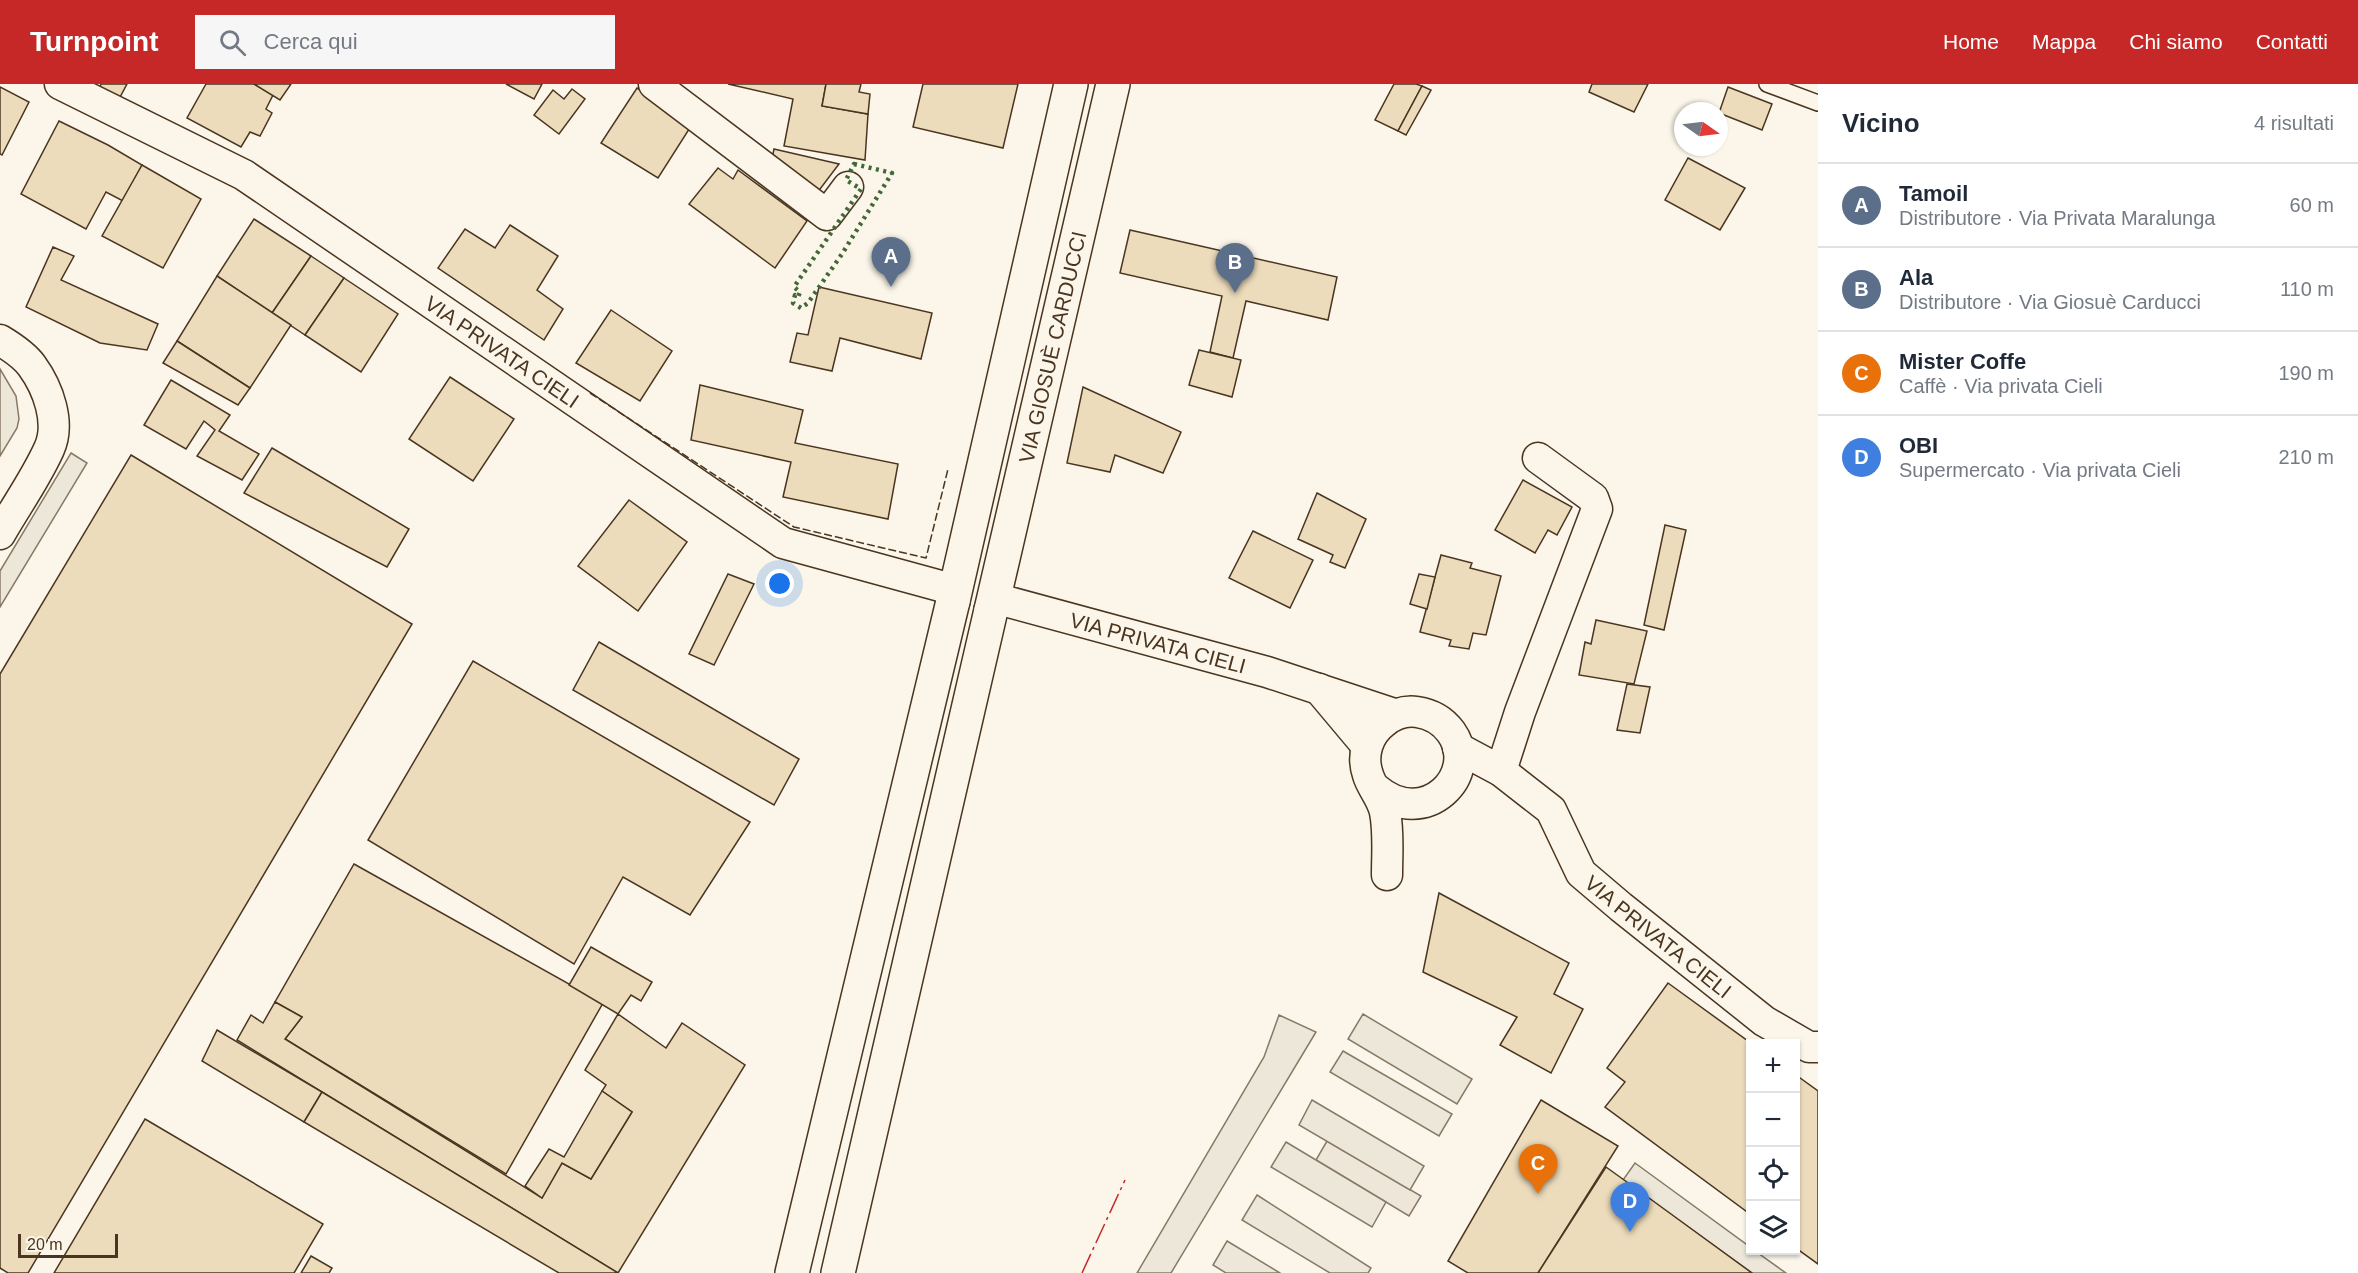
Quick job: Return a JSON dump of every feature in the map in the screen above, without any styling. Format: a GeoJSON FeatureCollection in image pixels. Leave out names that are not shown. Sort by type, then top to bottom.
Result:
{"type":"FeatureCollection","features":[{"type":"Feature","properties":{"kind":"main road","name":"VIA GIOSUÈ CARDUCCI"},"geometry":{"type":"LineString","coordinates":[[792,1273],[893,855],[1071,84]]}},
{"type":"Feature","properties":{"kind":"main road","name":"VIA GIOSUÈ CARDUCCI"},"geometry":{"type":"LineString","coordinates":[[838,1273],[1113,84]]}},
{"type":"Feature","properties":{"kind":"street","name":"VIA PRIVATA CIELI"},"geometry":{"type":"LineString","coordinates":[[60,84],[244,176],[783,543],[954,595]]}},
{"type":"Feature","properties":{"kind":"street"},"geometry":{"type":"LineString","coordinates":[[654,84],[827,215],[848,187]]}},
{"type":"Feature","properties":{"kind":"street"},"geometry":{"type":"LineString","coordinates":[[0,340],[31,364],[44,387],[52,411],[54,429],[50,448],[0,534]]}},
{"type":"Feature","properties":{"kind":"street"},"geometry":{"type":"LineString","coordinates":[[1449,785],[1501,771],[1520,712],[1598,509],[1593,498],[1538,458]]}},
{"type":"Feature","properties":{"kind":"street","name":"VIA PRIVATA CIELI"},"geometry":{"type":"LineString","coordinates":[[993,604],[1161,643],[1319,689],[1394,714]]}},
{"type":"Feature","properties":{"kind":"street"},"geometry":{"type":"LineString","coordinates":[[1319,689],[1366,745]]}},
{"type":"Feature","properties":{"kind":"street"},"geometry":{"type":"LineString","coordinates":[[1376,789],[1388,799],[1402,804],[1417,805],[1432,800],[1445,791],[1449,785],[1459,764],[1458,748],[1452,733],[1440,721],[1426,713],[1410,711],[1394,714],[1378,727],[1366,745],[1365,760],[1368,776],[1384,807],[1388,831],[1387,875],[1417,805]]}},
{"type":"Feature","properties":{"kind":"street","name":"VIA PRIVATA CIELI"},"geometry":{"type":"LineString","coordinates":[[1458,748],[1501,771],[1551,810],[1581,873],[1764,1021],[1809,1047],[1818,1047]]}},
{"type":"Feature","properties":{"kind":"lane"},"geometry":{"type":"LineString","coordinates":[[1767,84],[1818,103]]}},
{"type":"Feature","properties":{"kind":"shaded area"},"geometry":{"type":"Polygon","coordinates":[[[0,369],[16,396],[19,419],[17,428],[0,456],[0,369]]]}},
{"type":"Feature","properties":{"kind":"shaded area"},"geometry":{"type":"Polygon","coordinates":[[[71,453],[87,463],[0,607],[0,571],[71,453]]]}},
{"type":"Feature","properties":{"kind":"shaded area"},"geometry":{"type":"Polygon","coordinates":[[[1363,1014],[1472,1079],[1457,1104],[1348,1039],[1363,1014]]]}},
{"type":"Feature","properties":{"kind":"shaded area"},"geometry":{"type":"Polygon","coordinates":[[[1279,1015],[1316,1032],[1171,1273],[1137,1273],[1264,1057],[1279,1015]]]}},
{"type":"Feature","properties":{"kind":"shaded area"},"geometry":{"type":"Polygon","coordinates":[[[1343,1051],[1452,1114],[1439,1136],[1330,1072],[1343,1051]]]}},
{"type":"Feature","properties":{"kind":"shaded area"},"geometry":{"type":"Polygon","coordinates":[[[1312,1100],[1424,1166],[1410,1190],[1299,1125],[1312,1100]]]}},
{"type":"Feature","properties":{"kind":"shaded area"},"geometry":{"type":"Polygon","coordinates":[[[1327,1141],[1421,1196],[1409,1216],[1316,1160],[1327,1141]]]}},
{"type":"Feature","properties":{"kind":"shaded area"},"geometry":{"type":"Polygon","coordinates":[[[1286,1142],[1386,1202],[1372,1227],[1271,1167],[1286,1142]]]}},
{"type":"Feature","properties":{"kind":"shaded area"},"geometry":{"type":"Polygon","coordinates":[[[1635,1163],[1746,1244],[1746,1255],[1761,1255],[1786,1273],[1752,1273],[1623,1180],[1635,1163]]]}},
{"type":"Feature","properties":{"kind":"shaded area"},"geometry":{"type":"Polygon","coordinates":[[[1257,1195],[1371,1268],[1368,1273],[1330,1273],[1242,1220],[1257,1195]]]}},
{"type":"Feature","properties":{"kind":"shaded area"},"geometry":{"type":"Polygon","coordinates":[[[1227,1241],[1280,1273],[1226,1273],[1213,1265],[1227,1241]]]}},
{"type":"Feature","properties":{"kind":"building"},"geometry":{"type":"Polygon","coordinates":[[[101,84],[127,84],[119,99],[99,89],[101,84]]]}},
{"type":"Feature","properties":{"kind":"building"},"geometry":{"type":"Polygon","coordinates":[[[206,84],[254,84],[273,95],[266,109],[272,113],[260,136],[250,132],[241,147],[187,118],[206,84]]]}},
{"type":"Feature","properties":{"kind":"building"},"geometry":{"type":"Polygon","coordinates":[[[254,84],[291,84],[280,100],[254,84]]]}},
{"type":"Feature","properties":{"kind":"building"},"geometry":{"type":"Polygon","coordinates":[[[506,84],[542,84],[534,99],[506,84]]]}},
{"type":"Feature","properties":{"kind":"building"},"geometry":{"type":"Polygon","coordinates":[[[728,84],[826,84],[822,106],[868,114],[865,160],[784,146],[793,99],[728,84]]]}},
{"type":"Feature","properties":{"kind":"building"},"geometry":{"type":"Polygon","coordinates":[[[826,84],[861,84],[859,92],[870,94],[868,114],[822,106],[826,84]]]}},
{"type":"Feature","properties":{"kind":"building"},"geometry":{"type":"Polygon","coordinates":[[[923,84],[1018,84],[1003,148],[913,127],[923,84]]]}},
{"type":"Feature","properties":{"kind":"building"},"geometry":{"type":"Polygon","coordinates":[[[1394,84],[1422,86],[1398,131],[1375,120],[1394,84]]]}},
{"type":"Feature","properties":{"kind":"building"},"geometry":{"type":"Polygon","coordinates":[[[1592,84],[1648,84],[1634,112],[1589,92],[1592,84]]]}},
{"type":"Feature","properties":{"kind":"building"},"geometry":{"type":"Polygon","coordinates":[[[1422,86],[1431,90],[1406,135],[1398,131],[1422,86]]]}},
{"type":"Feature","properties":{"kind":"building"},"geometry":{"type":"Polygon","coordinates":[[[0,87],[29,102],[2,155],[0,154],[0,87]]]}},
{"type":"Feature","properties":{"kind":"building"},"geometry":{"type":"Polygon","coordinates":[[[1728,87],[1772,104],[1762,130],[1728,117],[1728,102],[1723,102],[1728,87]]]}},
{"type":"Feature","properties":{"kind":"building"},"geometry":{"type":"Polygon","coordinates":[[[637,88],[693,123],[658,178],[601,143],[637,88]]]}},
{"type":"Feature","properties":{"kind":"building"},"geometry":{"type":"Polygon","coordinates":[[[572,89],[585,99],[559,134],[534,115],[553,90],[564,99],[572,89]]]}},
{"type":"Feature","properties":{"kind":"building"},"geometry":{"type":"Polygon","coordinates":[[[59,121],[142,165],[123,201],[106,192],[86,229],[21,194],[59,121]]]}},
{"type":"Feature","properties":{"kind":"building"},"geometry":{"type":"Polygon","coordinates":[[[774,149],[839,164],[814,197],[771,164],[774,149]]]}},
{"type":"Feature","properties":{"kind":"building"},"geometry":{"type":"Polygon","coordinates":[[[1688,158],[1745,188],[1720,230],[1665,200],[1688,158]]]}},
{"type":"Feature","properties":{"kind":"building"},"geometry":{"type":"Polygon","coordinates":[[[142,165],[201,199],[163,268],[102,236],[142,165]]]}},
{"type":"Feature","properties":{"kind":"building"},"geometry":{"type":"Polygon","coordinates":[[[718,168],[733,179],[738,170],[807,221],[775,268],[689,204],[718,168]]]}},
{"type":"Feature","properties":{"kind":"building"},"geometry":{"type":"Polygon","coordinates":[[[254,219],[311,256],[272,313],[217,276],[254,219]]]}},
{"type":"Feature","properties":{"kind":"building"},"geometry":{"type":"Polygon","coordinates":[[[510,225],[558,256],[537,290],[563,309],[544,340],[438,268],[465,229],[495,248],[510,225]]]}},
{"type":"Feature","properties":{"kind":"building"},"geometry":{"type":"Polygon","coordinates":[[[1130,230],[1337,277],[1328,320],[1246,301],[1233,358],[1210,352],[1222,296],[1120,273],[1130,230]]]}},
{"type":"Feature","properties":{"kind":"building"},"geometry":{"type":"Polygon","coordinates":[[[53,247],[74,256],[61,280],[158,324],[147,350],[100,343],[26,307],[53,247]]]}},
{"type":"Feature","properties":{"kind":"building"},"geometry":{"type":"Polygon","coordinates":[[[311,256],[344,278],[305,335],[272,313],[311,256]]]}},
{"type":"Feature","properties":{"kind":"building"},"geometry":{"type":"Polygon","coordinates":[[[217,276],[291,325],[250,388],[177,341],[217,276]]]}},
{"type":"Feature","properties":{"kind":"building"},"geometry":{"type":"Polygon","coordinates":[[[344,278],[398,314],[361,372],[305,335],[344,278]]]}},
{"type":"Feature","properties":{"kind":"building"},"geometry":{"type":"Polygon","coordinates":[[[819,287],[932,313],[921,359],[840,338],[832,371],[790,362],[797,333],[808,335],[819,287]]]}},
{"type":"Feature","properties":{"kind":"building"},"geometry":{"type":"Polygon","coordinates":[[[611,310],[672,351],[640,401],[576,363],[611,310]]]}},
{"type":"Feature","properties":{"kind":"building"},"geometry":{"type":"Polygon","coordinates":[[[177,341],[250,388],[238,405],[163,363],[177,341]]]}},
{"type":"Feature","properties":{"kind":"building"},"geometry":{"type":"Polygon","coordinates":[[[1199,350],[1241,360],[1232,397],[1189,385],[1199,350]]]}},
{"type":"Feature","properties":{"kind":"building"},"geometry":{"type":"Polygon","coordinates":[[[450,377],[514,419],[473,481],[409,439],[450,377]]]}},
{"type":"Feature","properties":{"kind":"building"},"geometry":{"type":"Polygon","coordinates":[[[171,380],[230,415],[219,431],[259,454],[242,480],[197,456],[215,430],[204,421],[186,449],[144,425],[171,380]]]}},
{"type":"Feature","properties":{"kind":"building"},"geometry":{"type":"Polygon","coordinates":[[[700,385],[803,410],[795,443],[898,464],[888,519],[783,497],[791,462],[691,440],[700,385]]]}},
{"type":"Feature","properties":{"kind":"building"},"geometry":{"type":"Polygon","coordinates":[[[1083,387],[1181,432],[1163,473],[1115,455],[1110,472],[1067,463],[1083,387]]]}},
{"type":"Feature","properties":{"kind":"building"},"geometry":{"type":"Polygon","coordinates":[[[272,448],[409,529],[387,567],[244,493],[272,448]]]}},
{"type":"Feature","properties":{"kind":"building"},"geometry":{"type":"Polygon","coordinates":[[[131,455],[412,624],[28,1273],[8,1273],[0,1268],[0,674],[131,455]]]}},
{"type":"Feature","properties":{"kind":"building"},"geometry":{"type":"Polygon","coordinates":[[[1523,480],[1572,507],[1557,535],[1548,530],[1535,553],[1495,530],[1523,480]]]}},
{"type":"Feature","properties":{"kind":"building"},"geometry":{"type":"Polygon","coordinates":[[[1317,493],[1366,519],[1345,568],[1330,562],[1333,555],[1298,539],[1317,493]]]}},
{"type":"Feature","properties":{"kind":"building"},"geometry":{"type":"Polygon","coordinates":[[[629,500],[687,542],[638,611],[578,566],[629,500]]]}},
{"type":"Feature","properties":{"kind":"building"},"geometry":{"type":"Polygon","coordinates":[[[1665,525],[1686,530],[1664,630],[1644,625],[1665,525]]]}},
{"type":"Feature","properties":{"kind":"building"},"geometry":{"type":"Polygon","coordinates":[[[1253,531],[1313,560],[1290,608],[1229,578],[1253,531]]]}},
{"type":"Feature","properties":{"kind":"building"},"geometry":{"type":"Polygon","coordinates":[[[1441,555],[1472,563],[1470,568],[1501,576],[1486,635],[1473,633],[1469,649],[1449,646],[1451,640],[1420,632],[1441,555]]]}},
{"type":"Feature","properties":{"kind":"building"},"geometry":{"type":"Polygon","coordinates":[[[728,574],[754,584],[714,665],[689,654],[728,574]]]}},
{"type":"Feature","properties":{"kind":"building"},"geometry":{"type":"Polygon","coordinates":[[[1419,574],[1435,577],[1427,609],[1410,604],[1419,574]]]}},
{"type":"Feature","properties":{"kind":"building"},"geometry":{"type":"Polygon","coordinates":[[[1596,620],[1647,631],[1634,684],[1579,675],[1585,642],[1591,644],[1596,620]]]}},
{"type":"Feature","properties":{"kind":"building"},"geometry":{"type":"Polygon","coordinates":[[[599,642],[799,759],[774,805],[573,690],[599,642]]]}},
{"type":"Feature","properties":{"kind":"building"},"geometry":{"type":"Polygon","coordinates":[[[473,661],[750,822],[690,915],[623,877],[574,964],[368,840],[473,661]]]}},
{"type":"Feature","properties":{"kind":"building"},"geometry":{"type":"Polygon","coordinates":[[[1627,684],[1650,687],[1640,733],[1617,730],[1627,684]]]}},
{"type":"Feature","properties":{"kind":"building"},"geometry":{"type":"Polygon","coordinates":[[[354,864],[603,1003],[506,1174],[285,1039],[302,1017],[275,1002],[354,864]]]}},
{"type":"Feature","properties":{"kind":"building"},"geometry":{"type":"Polygon","coordinates":[[[1439,893],[1569,963],[1554,994],[1583,1009],[1551,1073],[1500,1045],[1517,1017],[1423,972],[1439,893]]]}},
{"type":"Feature","properties":{"kind":"building"},"geometry":{"type":"Polygon","coordinates":[[[591,947],[652,982],[641,1001],[631,995],[618,1014],[569,985],[591,947]]]}},
{"type":"Feature","properties":{"kind":"building"},"geometry":{"type":"Polygon","coordinates":[[[1668,983],[1746,1040],[1746,1211],[1605,1107],[1625,1082],[1607,1068],[1668,983]]]}},
{"type":"Feature","properties":{"kind":"building"},"geometry":{"type":"Polygon","coordinates":[[[275,1002],[302,1017],[285,1039],[542,1198],[562,1163],[591,1179],[632,1112],[602,1091],[606,1085],[585,1070],[618,1014],[666,1048],[682,1023],[745,1065],[618,1273],[237,1040],[251,1015],[263,1023],[275,1002]]]}},
{"type":"Feature","properties":{"kind":"building"},"geometry":{"type":"Polygon","coordinates":[[[217,1030],[322,1092],[304,1122],[202,1061],[217,1030]]]}},
{"type":"Feature","properties":{"kind":"building"},"geometry":{"type":"Polygon","coordinates":[[[1800,1078],[1818,1091],[1818,1264],[1800,1251],[1800,1078]]]}},
{"type":"Feature","properties":{"kind":"building"},"geometry":{"type":"Polygon","coordinates":[[[602,1091],[632,1112],[591,1179],[562,1163],[542,1198],[525,1186],[549,1149],[564,1157],[602,1091]]]}},
{"type":"Feature","properties":{"kind":"building"},"geometry":{"type":"Polygon","coordinates":[[[322,1092],[618,1273],[559,1273],[304,1122],[322,1092]]]}},
{"type":"Feature","properties":{"kind":"building"},"geometry":{"type":"Polygon","coordinates":[[[1541,1100],[1618,1146],[1538,1273],[1468,1273],[1448,1261],[1541,1100]]]}},
{"type":"Feature","properties":{"kind":"building"},"geometry":{"type":"Polygon","coordinates":[[[145,1119],[323,1224],[294,1273],[54,1273],[145,1119]]]}},
{"type":"Feature","properties":{"kind":"building"},"geometry":{"type":"Polygon","coordinates":[[[1606,1167],[1638,1190],[1752,1273],[1538,1273],[1606,1167]]]}},
{"type":"Feature","properties":{"kind":"building"},"geometry":{"type":"Polygon","coordinates":[[[311,1256],[332,1268],[329,1273],[301,1273],[311,1256]]]}},
{"type":"Feature","properties":{"kind":"hedge"},"geometry":{"type":"LineString","coordinates":[[854,164],[892,173],[842,254],[808,303],[801,308],[793,303],[795,295],[798,297],[800,292],[794,287],[861,189],[846,180],[854,164]]}},
{"type":"Feature","properties":{"kind":"fence"},"geometry":{"type":"LineString","coordinates":[[590,393],[794,527],[926,558],[948,469]]}},
{"type":"Feature","properties":{"kind":"power"},"geometry":{"type":"LineString","coordinates":[[1082,1273],[1125,1180]]}},
{"type":"Feature","properties":{"kind":"place","name":"Tamoil"},"geometry":{"type":"Point","coordinates":[891,287]}},
{"type":"Feature","properties":{"kind":"place","name":"Ala"},"geometry":{"type":"Point","coordinates":[1235,293]}},
{"type":"Feature","properties":{"kind":"place","name":"Mister Coffe"},"geometry":{"type":"Point","coordinates":[1538,1194]}},
{"type":"Feature","properties":{"kind":"place","name":"OBI"},"geometry":{"type":"Point","coordinates":[1630,1232]}}]}
